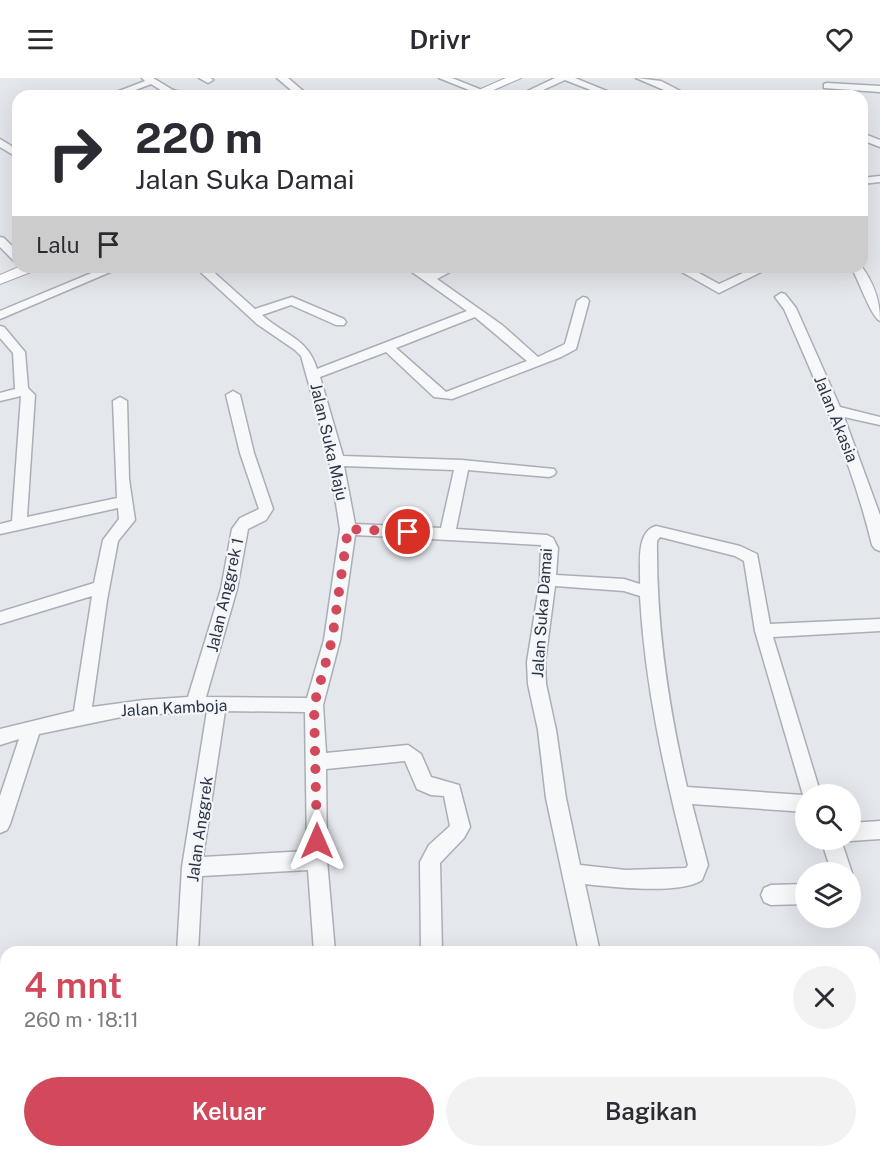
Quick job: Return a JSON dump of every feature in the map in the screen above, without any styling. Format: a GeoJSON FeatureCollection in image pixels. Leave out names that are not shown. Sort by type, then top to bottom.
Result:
{"type":"FeatureCollection","features":[{"type":"Feature","properties":{"kind":"main road"},"geometry":{"type":"LineString","coordinates":[[487,90],[516,78]]}},
{"type":"Feature","properties":{"kind":"main road"},"geometry":{"type":"LineString","coordinates":[[0,280],[12,270]]}},
{"type":"Feature","properties":{"kind":"street"},"geometry":{"type":"LineString","coordinates":[[282,78],[297,90]]}},
{"type":"Feature","properties":{"kind":"street"},"geometry":{"type":"LineString","coordinates":[[444,78],[477,90]]}},
{"type":"Feature","properties":{"kind":"street"},"geometry":{"type":"LineString","coordinates":[[536,90],[565,78],[598,90]]}},
{"type":"Feature","properties":{"kind":"street"},"geometry":{"type":"LineString","coordinates":[[641,78],[658,82],[673,90]]}},
{"type":"Feature","properties":{"kind":"street"},"geometry":{"type":"LineString","coordinates":[[820,78],[830,90]]}},
{"type":"Feature","properties":{"kind":"street"},"geometry":{"type":"LineString","coordinates":[[124,90],[148,79],[167,90]]}},
{"type":"Feature","properties":{"kind":"street"},"geometry":{"type":"LineString","coordinates":[[827,86],[880,89]]}},
{"type":"Feature","properties":{"kind":"street"},"geometry":{"type":"LineString","coordinates":[[0,240],[12,251]]}},
{"type":"Feature","properties":{"kind":"street"},"geometry":{"type":"LineString","coordinates":[[0,315],[102,273]]}},
{"type":"Feature","properties":{"kind":"street","name":"Jalan Suka Maju"},"geometry":{"type":"LineString","coordinates":[[208,273],[253,314],[304,351],[313,375],[336,461],[348,529],[332,640],[314,705],[317,762],[317,860],[324,946]]}},
{"type":"Feature","properties":{"kind":"street"},"geometry":{"type":"LineString","coordinates":[[421,273],[477,312],[535,361]]}},
{"type":"Feature","properties":{"kind":"street"},"geometry":{"type":"LineString","coordinates":[[429,278],[440,273]]}},
{"type":"Feature","properties":{"kind":"street"},"geometry":{"type":"LineString","coordinates":[[690,273],[719,289],[752,273]]}},
{"type":"Feature","properties":{"kind":"street"},"geometry":{"type":"LineString","coordinates":[[861,273],[880,317]]}},
{"type":"Feature","properties":{"kind":"street","name":"Jalan Akasia"},"geometry":{"type":"LineString","coordinates":[[781,297],[790,308],[833,410],[874,516],[880,545]]}},
{"type":"Feature","properties":{"kind":"street"},"geometry":{"type":"LineString","coordinates":[[253,314],[292,301],[340,322]]}},
{"type":"Feature","properties":{"kind":"street"},"geometry":{"type":"LineString","coordinates":[[387,346],[444,396],[556,354],[571,346],[583,302]]}},
{"type":"Feature","properties":{"kind":"street"},"geometry":{"type":"LineString","coordinates":[[313,375],[477,312]]}},
{"type":"Feature","properties":{"kind":"street"},"geometry":{"type":"LineString","coordinates":[[0,330],[19,352],[22,391]]}},
{"type":"Feature","properties":{"kind":"street"},"geometry":{"type":"LineString","coordinates":[[0,397],[22,391],[27,393],[28,399],[19,524]]}},
{"type":"Feature","properties":{"kind":"street","name":"Jalan Anggrek 1"},"geometry":{"type":"LineString","coordinates":[[195,704],[229,589],[240,529],[245,522],[260,517],[266,509],[247,453],[233,395]]}},
{"type":"Feature","properties":{"kind":"street"},"geometry":{"type":"LineString","coordinates":[[82,716],[112,536],[127,520],[119,430],[120,401]]}},
{"type":"Feature","properties":{"kind":"street"},"geometry":{"type":"LineString","coordinates":[[833,410],[880,421]]}},
{"type":"Feature","properties":{"kind":"street"},"geometry":{"type":"LineString","coordinates":[[336,461],[462,465],[549,472]]}},
{"type":"Feature","properties":{"kind":"street"},"geometry":{"type":"LineString","coordinates":[[448,533],[462,465]]}},
{"type":"Feature","properties":{"kind":"street"},"geometry":{"type":"LineString","coordinates":[[0,529],[125,502]]}},
{"type":"Feature","properties":{"kind":"street","name":"Jalan Suka Damai"},"geometry":{"type":"LineString","coordinates":[[348,529],[544,539],[550,548],[548,580],[536,662],[537,684],[547,730],[556,798],[588,946]]}},
{"type":"Feature","properties":{"kind":"street"},"geometry":{"type":"LineString","coordinates":[[573,874],[626,879],[693,875],[698,865],[659,685],[648,592],[649,540],[656,531],[740,552],[748,555],[753,562],[763,631],[809,784]]}},
{"type":"Feature","properties":{"kind":"street"},"geometry":{"type":"LineString","coordinates":[[548,580],[624,585],[648,592]]}},
{"type":"Feature","properties":{"kind":"street"},"geometry":{"type":"LineString","coordinates":[[0,618],[102,587]]}},
{"type":"Feature","properties":{"kind":"street"},"geometry":{"type":"LineString","coordinates":[[763,631],[880,625]]}},
{"type":"Feature","properties":{"kind":"street","name":"Jalan Kamboja"},"geometry":{"type":"LineString","coordinates":[[0,737],[82,716],[142,707],[195,704],[217,706],[314,705]]}},
{"type":"Feature","properties":{"kind":"street","name":"Jalan Anggrek"},"geometry":{"type":"LineString","coordinates":[[187,946],[192,867],[217,706]]}},
{"type":"Feature","properties":{"kind":"street"},"geometry":{"type":"LineString","coordinates":[[0,824],[32,729]]}},
{"type":"Feature","properties":{"kind":"street"},"geometry":{"type":"LineString","coordinates":[[317,762],[408,753],[415,758],[421,779],[425,784],[444,787],[452,791],[460,827],[454,836],[435,852],[430,862],[432,946]]}},
{"type":"Feature","properties":{"kind":"street"},"geometry":{"type":"LineString","coordinates":[[681,795],[795,803]]}},
{"type":"Feature","properties":{"kind":"street"},"geometry":{"type":"LineString","coordinates":[[861,831],[880,830]]}},
{"type":"Feature","properties":{"kind":"street"},"geometry":{"type":"LineString","coordinates":[[192,867],[317,860]]}},
{"type":"Feature","properties":{"kind":"street"},"geometry":{"type":"LineString","coordinates":[[771,895],[795,894]]}},
{"type":"Feature","properties":{"kind":"route"},"geometry":{"type":"LineString","coordinates":[[317,841],[314,705],[332,640],[348,529],[408,532]]}}]}
